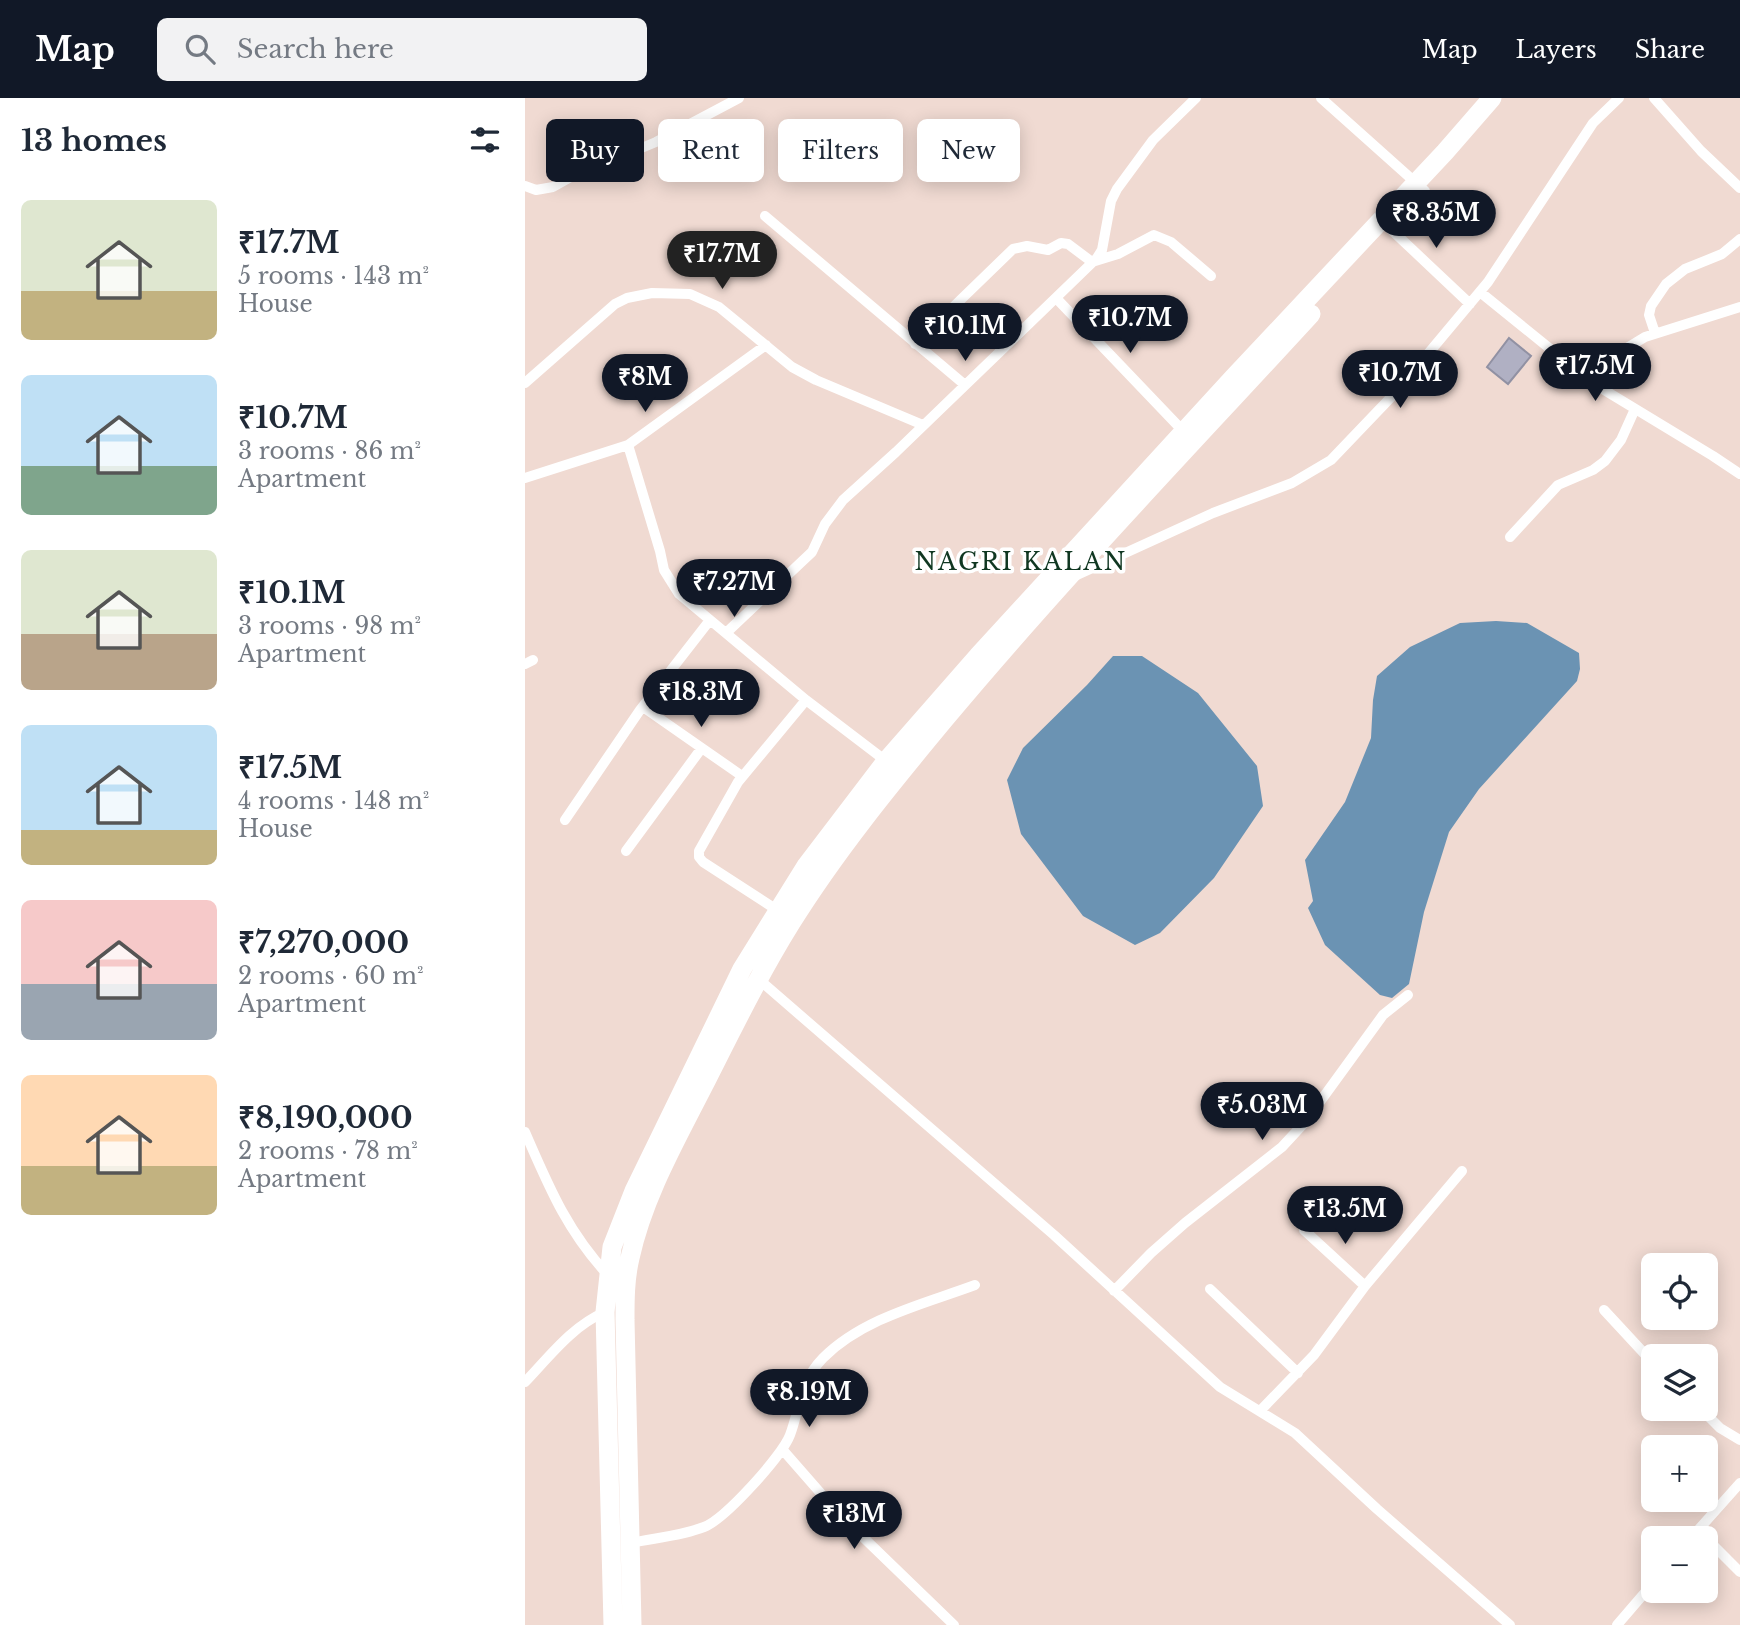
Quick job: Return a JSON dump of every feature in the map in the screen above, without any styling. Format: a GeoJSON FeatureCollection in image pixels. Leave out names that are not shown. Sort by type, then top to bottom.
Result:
{"type":"FeatureCollection","features":[{"type":"Feature","properties":{"kind":"highway"},"geometry":{"type":"LineString","coordinates":[[1420,187],[1492,98]]}},
{"type":"Feature","properties":{"kind":"highway"},"geometry":{"type":"LineString","coordinates":[[614,1625],[605,1312],[612,1247],[633,1191],[750,974],[887,789],[989,666],[1386,224],[1507,98]]}},
{"type":"Feature","properties":{"kind":"highway"},"geometry":{"type":"LineString","coordinates":[[632,1625],[625,1320],[629,1260],[640,1221],[777,910],[843,815],[886,761],[978,656],[1184,432],[1386,224]]}},
{"type":"Feature","properties":{"kind":"street"},"geometry":{"type":"LineString","coordinates":[[525,186],[536,190],[553,187],[656,142],[739,98]]}},
{"type":"Feature","properties":{"kind":"street"},"geometry":{"type":"LineString","coordinates":[[726,633],[812,552],[825,524],[843,500],[1092,262],[1102,250],[1111,201],[1117,189],[1153,140],[1196,98]]}},
{"type":"Feature","properties":{"kind":"street"},"geometry":{"type":"LineString","coordinates":[[1321,98],[1420,187]]}},
{"type":"Feature","properties":{"kind":"street"},"geometry":{"type":"LineString","coordinates":[[1068,579],[1213,513],[1292,483],[1331,460],[1387,402],[1480,292],[1506,257],[1593,123],[1619,98]]}},
{"type":"Feature","properties":{"kind":"street"},"geometry":{"type":"LineString","coordinates":[[1654,98],[1701,151],[1740,188]]}},
{"type":"Feature","properties":{"kind":"street"},"geometry":{"type":"LineString","coordinates":[[765,216],[965,386]]}},
{"type":"Feature","properties":{"kind":"street"},"geometry":{"type":"LineString","coordinates":[[1386,224],[1470,304]]}},
{"type":"Feature","properties":{"kind":"street"},"geometry":{"type":"LineString","coordinates":[[1092,262],[1118,254],[1154,235],[1171,242],[1211,276]]}},
{"type":"Feature","properties":{"kind":"street"},"geometry":{"type":"LineString","coordinates":[[1655,333],[1649,315],[1651,306],[1666,284],[1685,269],[1722,254],[1740,239]]}},
{"type":"Feature","properties":{"kind":"street"},"geometry":{"type":"LineString","coordinates":[[915,344],[1013,249],[1027,246],[1048,250],[1061,243],[1068,244],[1092,262]]}},
{"type":"Feature","properties":{"kind":"street"},"geometry":{"type":"LineString","coordinates":[[1480,292],[1591,382],[1740,474]]}},
{"type":"Feature","properties":{"kind":"street"},"geometry":{"type":"LineString","coordinates":[[525,383],[615,304],[627,298],[652,293],[690,294],[719,307],[792,367],[816,380],[923,425]]}},
{"type":"Feature","properties":{"kind":"street"},"geometry":{"type":"LineString","coordinates":[[1056,298],[1184,432]]}},
{"type":"Feature","properties":{"kind":"street"},"geometry":{"type":"LineString","coordinates":[[1591,382],[1617,354],[1655,333],[1740,307]]}},
{"type":"Feature","properties":{"kind":"street"},"geometry":{"type":"LineString","coordinates":[[525,478],[628,445],[766,345]]}},
{"type":"Feature","properties":{"kind":"street"},"geometry":{"type":"LineString","coordinates":[[1510,537],[1558,485],[1593,470],[1614,452],[1635,409]]}},
{"type":"Feature","properties":{"kind":"street"},"geometry":{"type":"LineString","coordinates":[[628,445],[664,570],[679,594],[806,700],[886,761]]}},
{"type":"Feature","properties":{"kind":"street"},"geometry":{"type":"LineString","coordinates":[[565,820],[643,707],[710,620]]}},
{"type":"Feature","properties":{"kind":"street"},"geometry":{"type":"LineString","coordinates":[[777,910],[703,862],[699,851],[742,776],[806,700]]}},
{"type":"Feature","properties":{"kind":"street"},"geometry":{"type":"LineString","coordinates":[[643,707],[742,776]]}},
{"type":"Feature","properties":{"kind":"street"},"geometry":{"type":"LineString","coordinates":[[626,851],[701,749]]}},
{"type":"Feature","properties":{"kind":"street"},"geometry":{"type":"LineString","coordinates":[[750,974],[1054,1234],[1220,1387],[1295,1433],[1510,1625]]}},
{"type":"Feature","properties":{"kind":"street"},"geometry":{"type":"LineString","coordinates":[[1114,1291],[1176,1231],[1282,1147],[1306,1121],[1383,1015],[1408,995]]}},
{"type":"Feature","properties":{"kind":"street"},"geometry":{"type":"LineString","coordinates":[[525,1132],[555,1200],[575,1236],[608,1275]]}},
{"type":"Feature","properties":{"kind":"street"},"geometry":{"type":"LineString","coordinates":[[1261,1411],[1314,1355],[1365,1286],[1462,1171]]}},
{"type":"Feature","properties":{"kind":"street"},"geometry":{"type":"LineString","coordinates":[[1304,1230],[1365,1286]]}},
{"type":"Feature","properties":{"kind":"street"},"geometry":{"type":"LineString","coordinates":[[631,1543],[704,1527],[714,1522],[750,1488],[789,1440],[802,1388],[809,1374],[846,1338],[877,1322],[975,1285]]}},
{"type":"Feature","properties":{"kind":"street"},"geometry":{"type":"LineString","coordinates":[[1210,1289],[1298,1373]]}},
{"type":"Feature","properties":{"kind":"street"},"geometry":{"type":"LineString","coordinates":[[1604,1310],[1641,1350]]}},
{"type":"Feature","properties":{"kind":"street"},"geometry":{"type":"LineString","coordinates":[[525,1382],[571,1333],[589,1319],[605,1312]]}},
{"type":"Feature","properties":{"kind":"street"},"geometry":{"type":"LineString","coordinates":[[1713,1421],[1740,1440]]}},
{"type":"Feature","properties":{"kind":"street"},"geometry":{"type":"LineString","coordinates":[[782,1449],[838,1513],[954,1625]]}},
{"type":"Feature","properties":{"kind":"street"},"geometry":{"type":"LineString","coordinates":[[1702,1526],[1740,1483]]}},
{"type":"Feature","properties":{"kind":"street"},"geometry":{"type":"LineString","coordinates":[[1718,1553],[1740,1572]]}},
{"type":"Feature","properties":{"kind":"street"},"geometry":{"type":"LineString","coordinates":[[1617,1625],[1641,1597]]}},
{"type":"Feature","properties":{"kind":"water"},"geometry":{"type":"Polygon","coordinates":[[[1460,623],[1527,623],[1579,653],[1580,669],[1577,681],[1479,789],[1449,832],[1424,912],[1409,984],[1392,998],[1380,995],[1325,945],[1308,908],[1313,901],[1305,860],[1345,802],[1371,738],[1377,676],[1410,647],[1460,623]]]}},
{"type":"Feature","properties":{"kind":"water"},"geometry":{"type":"Polygon","coordinates":[[[1113,656],[1142,656],[1198,693],[1257,766],[1263,806],[1214,878],[1160,933],[1135,945],[1083,916],[1021,834],[1007,780],[1023,748],[1113,656]]]}},
{"type":"Feature","properties":{"kind":"building"},"geometry":{"type":"Polygon","coordinates":[[[1509,338],[1531,356],[1508,384],[1487,367],[1509,338]]]}},
{"type":"Feature","properties":{"kind":"district","name":"NAGRI KALAN"},"geometry":{"type":"Point","coordinates":[1021,562]}}]}
